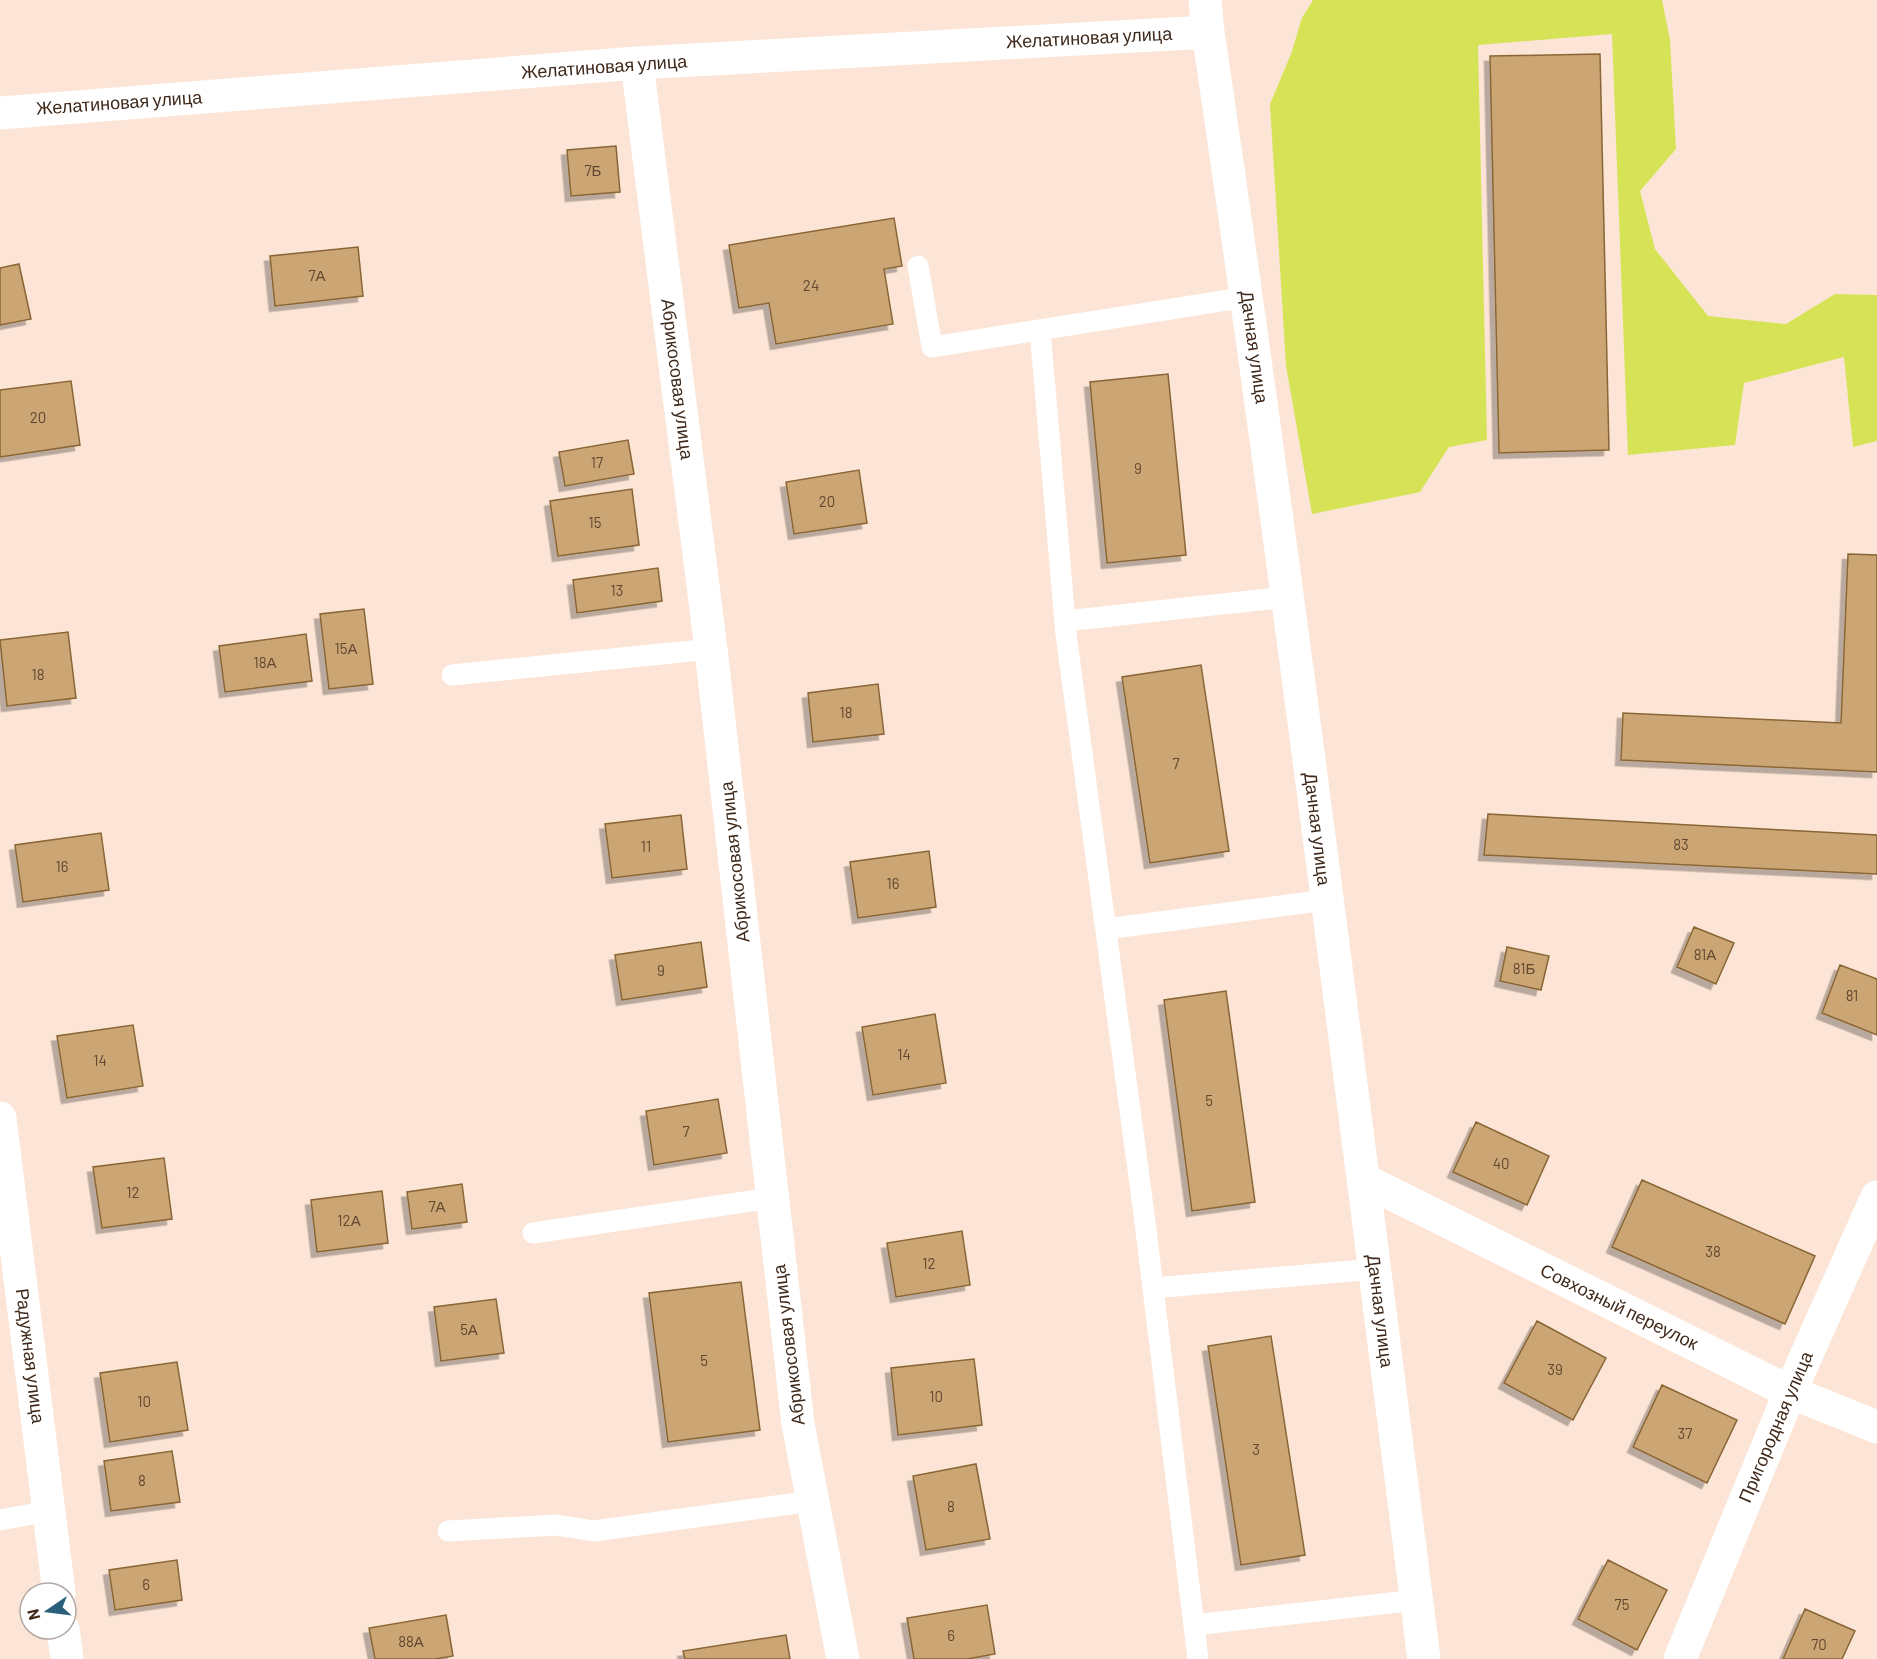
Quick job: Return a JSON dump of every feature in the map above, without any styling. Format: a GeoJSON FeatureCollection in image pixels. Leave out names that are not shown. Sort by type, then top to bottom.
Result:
{"type":"FeatureCollection","features":[{"type":"Feature","properties":{"kind":"street","name":"Желатиновая улица"},"geometry":{"type":"LineString","coordinates":[[0,113],[1206,16]]}},
{"type":"Feature","properties":{"kind":"street","name":"Дачная улица"},"geometry":{"type":"LineString","coordinates":[[1206,16],[1247,297],[1287,597],[1424,1659]]}},
{"type":"Feature","properties":{"kind":"street","name":"Абрикосовая улица"},"geometry":{"type":"LineString","coordinates":[[637,63],[711,649],[798,1424],[843,1659]]}},
{"type":"Feature","properties":{"kind":"street","name":"Радужная улица"},"geometry":{"type":"LineString","coordinates":[[0,1119],[57,1581]]}},
{"type":"Feature","properties":{"kind":"street","name":"Совхозный переулок"},"geometry":{"type":"LineString","coordinates":[[1364,1180],[1790,1392],[1877,1427]]}},
{"type":"Feature","properties":{"kind":"street","name":"Пригородная улица"},"geometry":{"type":"LineString","coordinates":[[1680,1659],[1790,1392],[1877,1197]]}},
{"type":"Feature","properties":{"kind":"street"},"geometry":{"type":"LineString","coordinates":[[65,1641],[67,1659]]}},
{"type":"Feature","properties":{"kind":"lane"},"geometry":{"type":"LineString","coordinates":[[918,266],[932,347],[1247,297]]}},
{"type":"Feature","properties":{"kind":"lane"},"geometry":{"type":"LineString","coordinates":[[1040,330],[1065,621],[1153,1288],[1198,1659]]}},
{"type":"Feature","properties":{"kind":"lane"},"geometry":{"type":"LineString","coordinates":[[1065,621],[1287,597]]}},
{"type":"Feature","properties":{"kind":"lane"},"geometry":{"type":"LineString","coordinates":[[452,675],[711,649]]}},
{"type":"Feature","properties":{"kind":"lane"},"geometry":{"type":"LineString","coordinates":[[1106,929],[1326,900]]}},
{"type":"Feature","properties":{"kind":"lane"},"geometry":{"type":"LineString","coordinates":[[533,1233],[772,1198]]}},
{"type":"Feature","properties":{"kind":"lane"},"geometry":{"type":"LineString","coordinates":[[1153,1288],[1375,1269]]}},
{"type":"Feature","properties":{"kind":"lane"},"geometry":{"type":"LineString","coordinates":[[448,1531],[556,1526],[594,1531],[812,1501]]}},
{"type":"Feature","properties":{"kind":"lane"},"geometry":{"type":"LineString","coordinates":[[0,1520],[49,1511]]}},
{"type":"Feature","properties":{"kind":"lane"},"geometry":{"type":"LineString","coordinates":[[1194,1625],[1417,1600]]}},
{"type":"Feature","properties":{"kind":"green space"},"geometry":{"type":"Polygon","coordinates":[[[1313,0],[1662,0],[1670,40],[1676,149],[1640,191],[1655,249],[1708,316],[1786,324],[1835,294],[1877,295],[1877,441],[1853,447],[1844,357],[1744,383],[1735,445],[1628,455],[1612,34],[1478,45],[1487,440],[1449,447],[1420,492],[1312,514],[1286,366],[1270,104],[1291,54],[1302,18],[1313,0]]]}},
{"type":"Feature","properties":{"kind":"building"},"geometry":{"type":"Polygon","coordinates":[[[1600,54],[1609,450],[1499,453],[1490,56],[1600,54]]]}},
{"type":"Feature","properties":{"kind":"building"},"geometry":{"type":"Polygon","coordinates":[[[616,146],[620,192],[571,196],[567,150],[616,146]]]}},
{"type":"Feature","properties":{"kind":"building"},"geometry":{"type":"Polygon","coordinates":[[[894,218],[902,266],[884,269],[893,324],[776,344],[769,303],[739,308],[729,245],[894,218]]]}},
{"type":"Feature","properties":{"kind":"building"},"geometry":{"type":"Polygon","coordinates":[[[358,247],[363,296],[275,306],[270,256],[358,247]]]}},
{"type":"Feature","properties":{"kind":"building"},"geometry":{"type":"Polygon","coordinates":[[[19,264],[31,319],[0,325],[0,268],[19,264]]]}},
{"type":"Feature","properties":{"kind":"building"},"geometry":{"type":"Polygon","coordinates":[[[1168,374],[1186,555],[1107,563],[1090,382],[1168,374]]]}},
{"type":"Feature","properties":{"kind":"building"},"geometry":{"type":"Polygon","coordinates":[[[71,381],[80,445],[0,457],[0,390],[71,381]]]}},
{"type":"Feature","properties":{"kind":"building"},"geometry":{"type":"Polygon","coordinates":[[[628,440],[634,474],[565,486],[559,452],[628,440]]]}},
{"type":"Feature","properties":{"kind":"building"},"geometry":{"type":"Polygon","coordinates":[[[859,470],[867,523],[794,534],[786,482],[859,470]]]}},
{"type":"Feature","properties":{"kind":"building"},"geometry":{"type":"Polygon","coordinates":[[[632,489],[639,545],[558,556],[550,501],[632,489]]]}},
{"type":"Feature","properties":{"kind":"building"},"geometry":{"type":"Polygon","coordinates":[[[1848,554],[1877,555],[1877,772],[1621,760],[1623,713],[1841,723],[1848,554]]]}},
{"type":"Feature","properties":{"kind":"building"},"geometry":{"type":"Polygon","coordinates":[[[658,568],[662,601],[577,613],[573,580],[658,568]]]}},
{"type":"Feature","properties":{"kind":"building"},"geometry":{"type":"Polygon","coordinates":[[[364,609],[373,684],[329,689],[320,614],[364,609]]]}},
{"type":"Feature","properties":{"kind":"building"},"geometry":{"type":"Polygon","coordinates":[[[68,632],[76,698],[7,706],[0,640],[68,632]]]}},
{"type":"Feature","properties":{"kind":"building"},"geometry":{"type":"Polygon","coordinates":[[[306,634],[312,681],[225,692],[219,646],[306,634]]]}},
{"type":"Feature","properties":{"kind":"building"},"geometry":{"type":"Polygon","coordinates":[[[1201,665],[1229,851],[1150,863],[1122,677],[1201,665]]]}},
{"type":"Feature","properties":{"kind":"building"},"geometry":{"type":"Polygon","coordinates":[[[878,684],[884,734],[813,742],[808,693],[878,684]]]}},
{"type":"Feature","properties":{"kind":"building"},"geometry":{"type":"Polygon","coordinates":[[[1488,814],[1877,835],[1877,874],[1484,855],[1488,814]]]}},
{"type":"Feature","properties":{"kind":"building"},"geometry":{"type":"Polygon","coordinates":[[[681,815],[687,869],[612,878],[605,824],[681,815]]]}},
{"type":"Feature","properties":{"kind":"building"},"geometry":{"type":"Polygon","coordinates":[[[101,833],[109,890],[23,902],[15,845],[101,833]]]}},
{"type":"Feature","properties":{"kind":"building"},"geometry":{"type":"Polygon","coordinates":[[[929,851],[936,907],[858,918],[850,862],[929,851]]]}},
{"type":"Feature","properties":{"kind":"building"},"geometry":{"type":"Polygon","coordinates":[[[1694,927],[1734,943],[1716,984],[1677,967],[1694,927]]]}},
{"type":"Feature","properties":{"kind":"building"},"geometry":{"type":"Polygon","coordinates":[[[701,942],[707,987],[622,1000],[615,955],[701,942]]]}},
{"type":"Feature","properties":{"kind":"building"},"geometry":{"type":"Polygon","coordinates":[[[1507,947],[1549,956],[1541,990],[1500,981],[1507,947]]]}},
{"type":"Feature","properties":{"kind":"building"},"geometry":{"type":"Polygon","coordinates":[[[1840,965],[1877,979],[1877,1035],[1822,1013],[1840,965]]]}},
{"type":"Feature","properties":{"kind":"building"},"geometry":{"type":"Polygon","coordinates":[[[1226,991],[1255,1202],[1192,1211],[1164,1000],[1226,991]]]}},
{"type":"Feature","properties":{"kind":"building"},"geometry":{"type":"Polygon","coordinates":[[[935,1014],[946,1083],[873,1095],[862,1027],[935,1014]]]}},
{"type":"Feature","properties":{"kind":"building"},"geometry":{"type":"Polygon","coordinates":[[[133,1025],[143,1086],[67,1098],[57,1036],[133,1025]]]}},
{"type":"Feature","properties":{"kind":"building"},"geometry":{"type":"Polygon","coordinates":[[[718,1099],[727,1153],[654,1165],[646,1111],[718,1099]]]}},
{"type":"Feature","properties":{"kind":"building"},"geometry":{"type":"Polygon","coordinates":[[[1476,1122],[1549,1156],[1527,1205],[1453,1172],[1476,1122]]]}},
{"type":"Feature","properties":{"kind":"building"},"geometry":{"type":"Polygon","coordinates":[[[164,1158],[172,1219],[102,1228],[93,1167],[164,1158]]]}},
{"type":"Feature","properties":{"kind":"building"},"geometry":{"type":"Polygon","coordinates":[[[1642,1180],[1815,1256],[1785,1324],[1612,1247],[1642,1180]]]}},
{"type":"Feature","properties":{"kind":"building"},"geometry":{"type":"Polygon","coordinates":[[[462,1184],[467,1222],[412,1229],[407,1192],[462,1184]]]}},
{"type":"Feature","properties":{"kind":"building"},"geometry":{"type":"Polygon","coordinates":[[[382,1191],[388,1243],[317,1252],[311,1200],[382,1191]]]}},
{"type":"Feature","properties":{"kind":"building"},"geometry":{"type":"Polygon","coordinates":[[[962,1231],[970,1285],[896,1297],[887,1243],[962,1231]]]}},
{"type":"Feature","properties":{"kind":"building"},"geometry":{"type":"Polygon","coordinates":[[[741,1282],[760,1430],[668,1442],[649,1293],[741,1282]]]}},
{"type":"Feature","properties":{"kind":"building"},"geometry":{"type":"Polygon","coordinates":[[[496,1299],[504,1353],[441,1361],[434,1307],[496,1299]]]}},
{"type":"Feature","properties":{"kind":"building"},"geometry":{"type":"Polygon","coordinates":[[[1537,1321],[1606,1358],[1573,1420],[1504,1383],[1537,1321]]]}},
{"type":"Feature","properties":{"kind":"building"},"geometry":{"type":"Polygon","coordinates":[[[1271,1336],[1305,1555],[1241,1565],[1208,1346],[1271,1336]]]}},
{"type":"Feature","properties":{"kind":"building"},"geometry":{"type":"Polygon","coordinates":[[[974,1359],[982,1425],[898,1435],[891,1368],[974,1359]]]}},
{"type":"Feature","properties":{"kind":"building"},"geometry":{"type":"Polygon","coordinates":[[[177,1362],[188,1430],[110,1442],[100,1373],[177,1362]]]}},
{"type":"Feature","properties":{"kind":"building"},"geometry":{"type":"Polygon","coordinates":[[[1662,1385],[1737,1420],[1707,1483],[1633,1447],[1662,1385]]]}},
{"type":"Feature","properties":{"kind":"building"},"geometry":{"type":"Polygon","coordinates":[[[172,1451],[180,1502],[111,1511],[104,1461],[172,1451]]]}},
{"type":"Feature","properties":{"kind":"building"},"geometry":{"type":"Polygon","coordinates":[[[976,1464],[990,1539],[926,1550],[913,1476],[976,1464]]]}},
{"type":"Feature","properties":{"kind":"building"},"geometry":{"type":"Polygon","coordinates":[[[177,1560],[182,1600],[115,1610],[109,1570],[177,1560]]]}},
{"type":"Feature","properties":{"kind":"building"},"geometry":{"type":"Polygon","coordinates":[[[1608,1560],[1667,1590],[1637,1650],[1578,1619],[1608,1560]]]}},
{"type":"Feature","properties":{"kind":"building"},"geometry":{"type":"Polygon","coordinates":[[[987,1605],[995,1654],[967,1659],[914,1659],[907,1618],[987,1605]]]}},
{"type":"Feature","properties":{"kind":"building"},"geometry":{"type":"Polygon","coordinates":[[[1805,1609],[1855,1631],[1842,1659],[1783,1659],[1805,1609]]]}},
{"type":"Feature","properties":{"kind":"building"},"geometry":{"type":"Polygon","coordinates":[[[446,1615],[453,1656],[435,1659],[375,1659],[369,1628],[446,1615]]]}},
{"type":"Feature","properties":{"kind":"building"},"geometry":{"type":"Polygon","coordinates":[[[786,1635],[790,1659],[685,1659],[683,1651],[786,1635]]]}}]}
